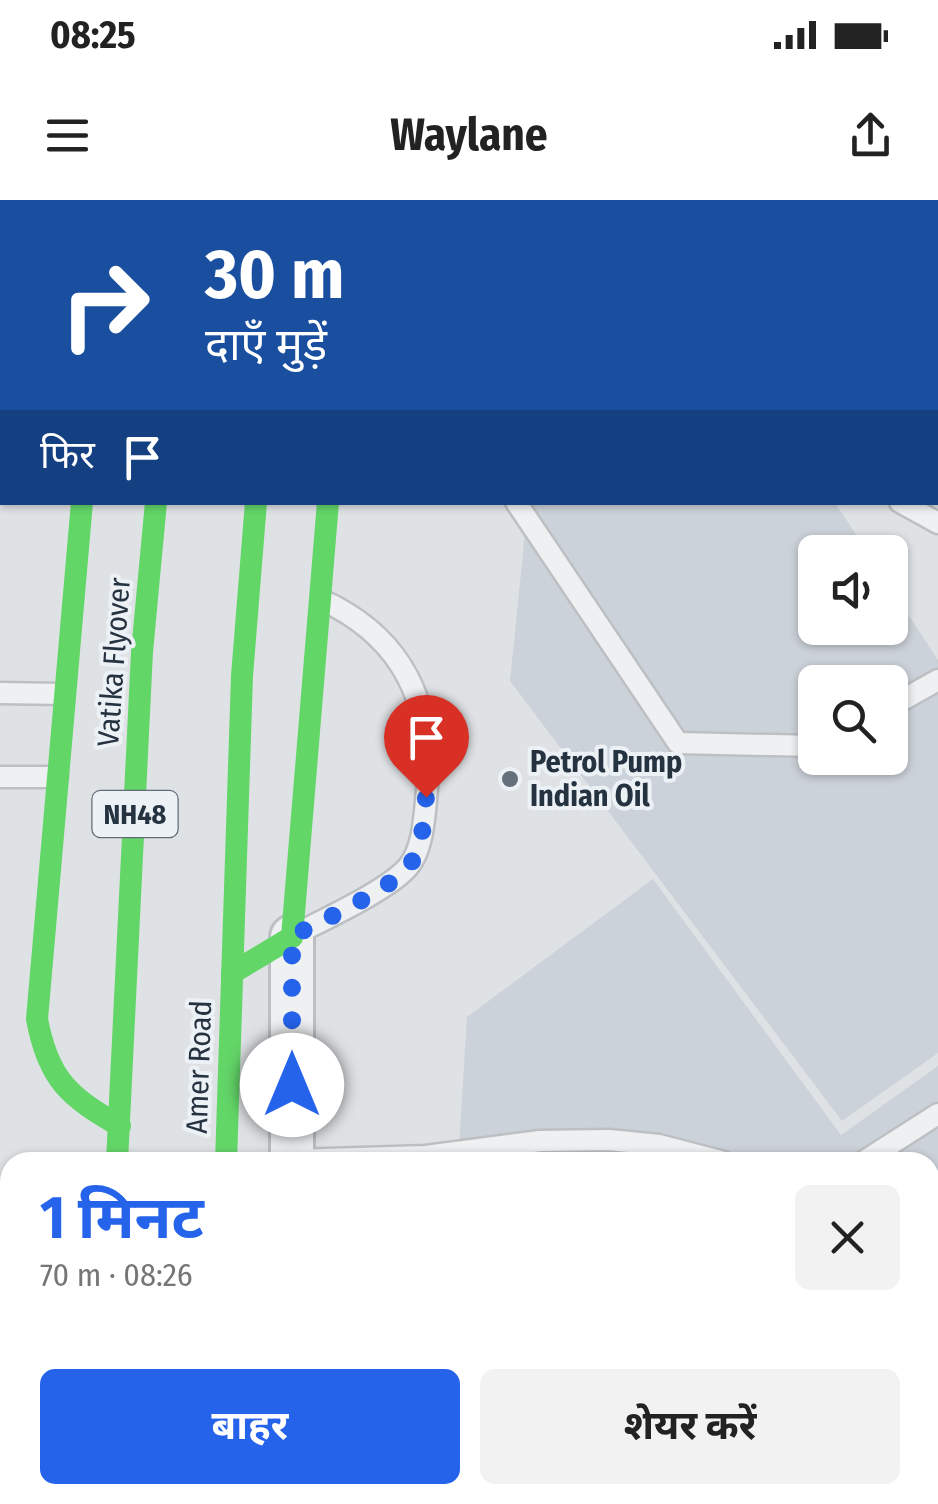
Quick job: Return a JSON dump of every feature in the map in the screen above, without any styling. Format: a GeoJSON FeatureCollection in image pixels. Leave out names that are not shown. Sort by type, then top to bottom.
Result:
{"type":"FeatureCollection","features":[{"type":"Feature","properties":{"kind":"main road"},"geometry":{"type":"LineString","coordinates":[[82,505],[36,1019],[42,1056],[57,1079],[80,1104],[120,1126]]}},
{"type":"Feature","properties":{"kind":"main road","name":"Vatika Flyover"},"geometry":{"type":"LineString","coordinates":[[120,1126],[142,652],[156,505]]}},
{"type":"Feature","properties":{"kind":"main road"},"geometry":{"type":"LineString","coordinates":[[232,972],[242,676],[256,505]]}},
{"type":"Feature","properties":{"kind":"main road"},"geometry":{"type":"LineString","coordinates":[[232,972],[292,936],[328,505]]}},
{"type":"Feature","properties":{"kind":"main road","name":"Amer Road"},"geometry":{"type":"LineString","coordinates":[[226,1152],[232,972]]}},
{"type":"Feature","properties":{"kind":"main road","name":"NH48"},"geometry":{"type":"LineString","coordinates":[[117,1152],[120,1126]]}},
{"type":"Feature","properties":{"kind":"street"},"geometry":{"type":"LineString","coordinates":[[292,936],[292,1152]]}},
{"type":"Feature","properties":{"kind":"lane"},"geometry":{"type":"LineString","coordinates":[[518,505],[678,743],[798,746]]}},
{"type":"Feature","properties":{"kind":"lane"},"geometry":{"type":"LineString","coordinates":[[906,505],[938,523]]}},
{"type":"Feature","properties":{"kind":"lane"},"geometry":{"type":"LineString","coordinates":[[292,936],[368,896],[408,866],[423,834],[430,760],[420,707],[407,672],[374,632],[352,614],[320,599]]}},
{"type":"Feature","properties":{"kind":"lane"},"geometry":{"type":"LineString","coordinates":[[908,697],[938,680]]}},
{"type":"Feature","properties":{"kind":"lane"},"geometry":{"type":"LineString","coordinates":[[0,693],[66,694]]}},
{"type":"Feature","properties":{"kind":"lane"},"geometry":{"type":"LineString","coordinates":[[0,777],[59,777]]}},
{"type":"Feature","properties":{"kind":"lane"},"geometry":{"type":"LineString","coordinates":[[879,1152],[938,1114]]}},
{"type":"Feature","properties":{"kind":"lane"},"geometry":{"type":"LineString","coordinates":[[456,1152],[540,1141],[609,1140],[686,1152]]}},
{"type":"Feature","properties":{"kind":"shaded area"},"geometry":{"type":"Polygon","coordinates":[[[528,505],[836,505],[857,535],[798,535],[798,645],[908,645],[908,614],[938,660],[938,1053],[842,1121],[510,681],[528,505]]]}},
{"type":"Feature","properties":{"kind":"shaded area"},"geometry":{"type":"Polygon","coordinates":[[[653,879],[841,1135],[938,1066],[938,1152],[459,1152],[467,1017],[653,879]]]}},
{"type":"Feature","properties":{"kind":"traffic: fast"},"geometry":{"type":"LineString","coordinates":[[82,505],[37,1019],[47,1057],[64,1084],[120,1126]]}},
{"type":"Feature","properties":{"kind":"traffic: fast"},"geometry":{"type":"LineString","coordinates":[[117,1152],[142,652],[156,505]]}},
{"type":"Feature","properties":{"kind":"traffic: fast"},"geometry":{"type":"LineString","coordinates":[[226,1152],[242,676],[256,505]]}},
{"type":"Feature","properties":{"kind":"traffic: fast"},"geometry":{"type":"LineString","coordinates":[[232,973],[292,937],[328,505]]}},
{"type":"Feature","properties":{"kind":"place","name":"Petrol Pump Indian Oil"},"geometry":{"type":"Point","coordinates":[510,779]}},
{"type":"Feature","properties":{"kind":"route"},"geometry":{"type":"LineString","coordinates":[[292,1085],[292,936],[368,896],[408,866],[423,834],[426,797]]}}]}
